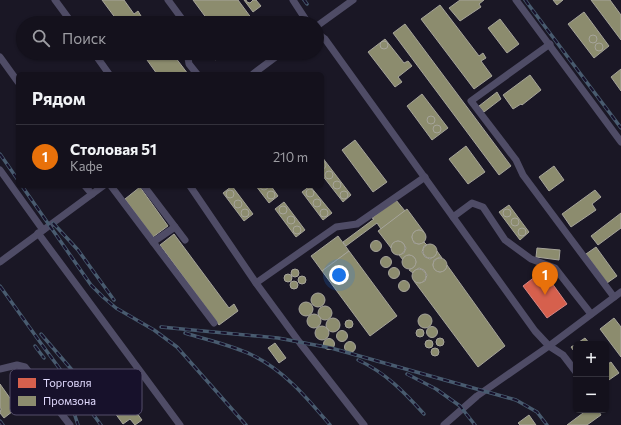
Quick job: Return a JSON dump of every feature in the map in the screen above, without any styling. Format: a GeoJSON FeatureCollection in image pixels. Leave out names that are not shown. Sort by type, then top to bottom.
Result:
{"type":"FeatureCollection","features":[{"type":"Feature","properties":{"kind":"lane"},"geometry":{"type":"LineString","coordinates":[[54,0],[67,16]]}},
{"type":"Feature","properties":{"kind":"lane"},"geometry":{"type":"LineString","coordinates":[[168,0],[180,16]]}},
{"type":"Feature","properties":{"kind":"lane"},"geometry":{"type":"LineString","coordinates":[[293,0],[303,16]]}},
{"type":"Feature","properties":{"kind":"lane"},"geometry":{"type":"LineString","coordinates":[[324,21],[353,0]]}},
{"type":"Feature","properties":{"kind":"lane"},"geometry":{"type":"LineString","coordinates":[[516,0],[621,142]]}},
{"type":"Feature","properties":{"kind":"lane"},"geometry":{"type":"LineString","coordinates":[[324,38],[535,331],[549,346],[563,355],[573,368]]}},
{"type":"Feature","properties":{"kind":"lane"},"geometry":{"type":"LineString","coordinates":[[550,44],[471,101],[516,160],[523,175],[614,297]]}},
{"type":"Feature","properties":{"kind":"lane"},"geometry":{"type":"LineString","coordinates":[[0,57],[16,79]]}},
{"type":"Feature","properties":{"kind":"lane"},"geometry":{"type":"LineString","coordinates":[[99,60],[108,72]]}},
{"type":"Feature","properties":{"kind":"lane"},"geometry":{"type":"LineString","coordinates":[[188,60],[189,64],[195,72]]}},
{"type":"Feature","properties":{"kind":"lane"},"geometry":{"type":"LineString","coordinates":[[256,72],[272,60]]}},
{"type":"Feature","properties":{"kind":"lane"},"geometry":{"type":"LineString","coordinates":[[0,170],[40,232],[139,369]]}},
{"type":"Feature","properties":{"kind":"lane"},"geometry":{"type":"LineString","coordinates":[[256,283],[336,227],[357,224],[424,177]]}},
{"type":"Feature","properties":{"kind":"lane"},"geometry":{"type":"LineString","coordinates":[[87,188],[92,194]]}},
{"type":"Feature","properties":{"kind":"lane"},"geometry":{"type":"LineString","coordinates":[[0,262],[100,188]]}},
{"type":"Feature","properties":{"kind":"lane"},"geometry":{"type":"LineString","coordinates":[[113,188],[214,323]]}},
{"type":"Feature","properties":{"kind":"lane"},"geometry":{"type":"LineString","coordinates":[[146,188],[185,240]]}},
{"type":"Feature","properties":{"kind":"lane"},"geometry":{"type":"LineString","coordinates":[[191,188],[256,283],[300,343],[364,425]]}},
{"type":"Feature","properties":{"kind":"lane"},"geometry":{"type":"LineString","coordinates":[[453,217],[472,203],[483,207],[505,240],[531,259],[555,268],[591,314]]}},
{"type":"Feature","properties":{"kind":"lane"},"geometry":{"type":"LineString","coordinates":[[154,242],[175,227]]}},
{"type":"Feature","properties":{"kind":"lane"},"geometry":{"type":"LineString","coordinates":[[447,424],[477,396],[549,346],[621,292]]}},
{"type":"Feature","properties":{"kind":"lane"},"geometry":{"type":"LineString","coordinates":[[0,369],[18,365],[27,369]]}},
{"type":"Feature","properties":{"kind":"lane"},"geometry":{"type":"LineString","coordinates":[[142,373],[180,425]]}},
{"type":"Feature","properties":{"kind":"lane"},"geometry":{"type":"LineString","coordinates":[[62,415],[70,425]]}},
{"type":"Feature","properties":{"kind":"building: Торговля"},"geometry":{"type":"Polygon","coordinates":[[[540,273],[546,281],[549,279],[567,304],[547,318],[523,286],[540,273]]]}},
{"type":"Feature","properties":{"kind":"building: Промзона"},"geometry":{"type":"Polygon","coordinates":[[[102,0],[124,0],[134,14],[138,11],[141,16],[114,16],[102,0]]]}},
{"type":"Feature","properties":{"kind":"building: Промзона"},"geometry":{"type":"Polygon","coordinates":[[[193,0],[238,0],[250,16],[205,16],[193,0]]]}},
{"type":"Feature","properties":{"kind":"building: Промзона"},"geometry":{"type":"Polygon","coordinates":[[[244,0],[250,3],[253,0],[256,0],[261,6],[253,12],[244,0]]]}},
{"type":"Feature","properties":{"kind":"building: Промзона"},"geometry":{"type":"Polygon","coordinates":[[[460,0],[484,0],[479,4],[481,7],[460,21],[449,8],[460,0]]]}},
{"type":"Feature","properties":{"kind":"building: Промзона"},"geometry":{"type":"Polygon","coordinates":[[[553,0],[563,0],[557,5],[553,0]]]}},
{"type":"Feature","properties":{"kind":"building: Промзона"},"geometry":{"type":"Polygon","coordinates":[[[591,0],[610,0],[621,15],[621,40],[591,0]]]}},
{"type":"Feature","properties":{"kind":"building: Промзона"},"geometry":{"type":"Polygon","coordinates":[[[440,5],[479,56],[483,53],[486,58],[481,61],[492,76],[474,89],[421,19],[440,5]]]}},
{"type":"Feature","properties":{"kind":"building: Промзона"},"geometry":{"type":"Polygon","coordinates":[[[584,12],[609,46],[594,58],[568,24],[584,12]]]}},
{"type":"Feature","properties":{"kind":"building: Промзона"},"geometry":{"type":"Polygon","coordinates":[[[500,19],[519,44],[507,53],[488,28],[500,19]]]}},
{"type":"Feature","properties":{"kind":"building: Промзона"},"geometry":{"type":"Polygon","coordinates":[[[405,24],[511,166],[499,175],[393,33],[405,24]]]}},
{"type":"Feature","properties":{"kind":"building: Промзона"},"geometry":{"type":"Polygon","coordinates":[[[593,35],[596,36],[596,42],[593,43],[590,42],[589,39],[590,36],[593,35]]]}},
{"type":"Feature","properties":{"kind":"building: Промзона"},"geometry":{"type":"Polygon","coordinates":[[[385,39],[404,63],[408,61],[412,66],[398,77],[402,82],[395,87],[368,52],[385,39]]]}},
{"type":"Feature","properties":{"kind":"building: Промзона"},"geometry":{"type":"Polygon","coordinates":[[[384,41],[387,42],[387,48],[384,49],[381,48],[380,45],[381,42],[384,41]]]}},
{"type":"Feature","properties":{"kind":"building: Промзона"},"geometry":{"type":"Polygon","coordinates":[[[599,43],[602,44],[602,50],[599,51],[596,50],[595,47],[596,44],[599,43]]]}},
{"type":"Feature","properties":{"kind":"building: Промзона"},"geometry":{"type":"Polygon","coordinates":[[[147,60],[177,60],[186,72],[156,72],[147,60]]]}},
{"type":"Feature","properties":{"kind":"building: Промзона"},"geometry":{"type":"Polygon","coordinates":[[[621,69],[621,91],[611,77],[621,69]]]}},
{"type":"Feature","properties":{"kind":"building: Промзона"},"geometry":{"type":"Polygon","coordinates":[[[530,75],[541,90],[522,105],[521,104],[513,109],[503,95],[530,75]]]}},
{"type":"Feature","properties":{"kind":"building: Промзона"},"geometry":{"type":"Polygon","coordinates":[[[497,92],[501,99],[484,112],[479,106],[497,92]]]}},
{"type":"Feature","properties":{"kind":"building: Промзона"},"geometry":{"type":"Polygon","coordinates":[[[422,94],[448,128],[432,140],[407,106],[422,94]]]}},
{"type":"Feature","properties":{"kind":"building: Промзона"},"geometry":{"type":"Polygon","coordinates":[[[431,116],[434,117],[434,123],[431,124],[428,123],[427,120],[428,117],[431,116]]]}},
{"type":"Feature","properties":{"kind":"building: Промзона"},"geometry":{"type":"Polygon","coordinates":[[[437,125],[440,126],[440,132],[437,133],[434,132],[433,129],[434,126],[437,125]]]}},
{"type":"Feature","properties":{"kind":"building: Промзона"},"geometry":{"type":"Polygon","coordinates":[[[355,140],[387,182],[373,192],[342,150],[355,140]]]}},
{"type":"Feature","properties":{"kind":"building: Промзона"},"geometry":{"type":"Polygon","coordinates":[[[466,146],[485,172],[468,184],[449,159],[466,146]]]}},
{"type":"Feature","properties":{"kind":"building: Промзона"},"geometry":{"type":"Polygon","coordinates":[[[324,160],[351,195],[343,202],[324,178],[324,160]]]}},
{"type":"Feature","properties":{"kind":"building: Промзона"},"geometry":{"type":"Polygon","coordinates":[[[554,166],[564,180],[549,191],[539,177],[554,166]]]}},
{"type":"Feature","properties":{"kind":"building: Промзона"},"geometry":{"type":"Polygon","coordinates":[[[329,171],[332,172],[332,178],[329,179],[326,178],[325,175],[326,172],[329,171]]]}},
{"type":"Feature","properties":{"kind":"building: Промзона"},"geometry":{"type":"Polygon","coordinates":[[[337,181],[340,182],[340,188],[337,189],[334,188],[333,185],[334,182],[337,181]]]}},
{"type":"Feature","properties":{"kind":"building: Промзона"},"geometry":{"type":"Polygon","coordinates":[[[141,188],[168,226],[153,237],[125,199],[141,188]]]}},
{"type":"Feature","properties":{"kind":"building: Промзона"},"geometry":{"type":"Polygon","coordinates":[[[229,188],[234,188],[253,214],[244,221],[223,193],[229,188]]]}},
{"type":"Feature","properties":{"kind":"building: Промзона"},"geometry":{"type":"Polygon","coordinates":[[[258,188],[272,188],[278,196],[269,203],[258,188]]]}},
{"type":"Feature","properties":{"kind":"building: Промзона"},"geometry":{"type":"Polygon","coordinates":[[[307,188],[312,188],[332,213],[323,220],[302,192],[307,188]]]}},
{"type":"Feature","properties":{"kind":"building: Промзона"},"geometry":{"type":"Polygon","coordinates":[[[310,189],[313,190],[313,196],[310,197],[307,196],[306,193],[307,190],[310,189]]]}},
{"type":"Feature","properties":{"kind":"building: Промзона"},"geometry":{"type":"Polygon","coordinates":[[[230,190],[233,191],[233,197],[230,198],[227,197],[226,194],[227,191],[230,190]]]}},
{"type":"Feature","properties":{"kind":"building: Промзона"},"geometry":{"type":"Polygon","coordinates":[[[595,190],[601,197],[592,204],[596,210],[571,227],[562,214],[595,190]]]}},
{"type":"Feature","properties":{"kind":"building: Промзона"},"geometry":{"type":"Polygon","coordinates":[[[271,191],[274,192],[274,198],[271,199],[268,198],[267,195],[268,192],[271,191]]]}},
{"type":"Feature","properties":{"kind":"building: Промзона"},"geometry":{"type":"Polygon","coordinates":[[[344,191],[347,192],[347,198],[344,199],[341,198],[340,195],[341,192],[344,191]]]}},
{"type":"Feature","properties":{"kind":"building: Промзона"},"geometry":{"type":"Polygon","coordinates":[[[317,199],[320,200],[320,206],[317,207],[314,206],[313,203],[314,200],[317,199]]]}},
{"type":"Feature","properties":{"kind":"building: Промзона"},"geometry":{"type":"Polygon","coordinates":[[[238,200],[241,201],[241,207],[238,208],[235,207],[234,204],[235,201],[238,200]]]}},
{"type":"Feature","properties":{"kind":"building: Промзона"},"geometry":{"type":"Polygon","coordinates":[[[396,200],[405,211],[381,229],[377,223],[346,246],[343,242],[374,219],[372,218],[396,200]]]}},
{"type":"Feature","properties":{"kind":"building: Промзона"},"geometry":{"type":"Polygon","coordinates":[[[284,202],[305,230],[296,237],[275,209],[284,202]]]}},
{"type":"Feature","properties":{"kind":"building: Промзона"},"geometry":{"type":"Polygon","coordinates":[[[509,205],[529,232],[520,240],[499,212],[509,205]]]}},
{"type":"Feature","properties":{"kind":"building: Промзона"},"geometry":{"type":"Polygon","coordinates":[[[283,206],[286,207],[286,213],[283,214],[280,213],[279,210],[280,207],[283,206]]]}},
{"type":"Feature","properties":{"kind":"building: Промзона"},"geometry":{"type":"Polygon","coordinates":[[[245,209],[248,210],[248,216],[245,217],[242,216],[241,213],[242,210],[245,209]]]}},
{"type":"Feature","properties":{"kind":"building: Промзона"},"geometry":{"type":"Polygon","coordinates":[[[324,209],[327,210],[327,216],[324,217],[321,216],[320,213],[321,210],[324,209]]]}},
{"type":"Feature","properties":{"kind":"building: Промзона"},"geometry":{"type":"Polygon","coordinates":[[[407,209],[424,232],[419,230],[414,232],[412,237],[414,243],[419,244],[424,242],[427,245],[424,246],[422,252],[425,257],[430,259],[435,256],[437,251],[442,258],[440,257],[434,260],[433,265],[435,270],[440,272],[445,270],[447,265],[505,346],[478,367],[414,281],[420,283],[425,281],[427,275],[424,270],[419,268],[413,273],[409,270],[414,267],[416,262],[414,257],[409,255],[403,260],[399,255],[404,253],[406,248],[403,243],[398,241],[393,243],[391,248],[378,231],[407,209]]]}},
{"type":"Feature","properties":{"kind":"building: Промзона"},"geometry":{"type":"Polygon","coordinates":[[[507,209],[510,210],[510,216],[507,217],[504,216],[503,213],[504,210],[507,209]]]}},
{"type":"Feature","properties":{"kind":"building: Промзона"},"geometry":{"type":"Polygon","coordinates":[[[621,213],[621,228],[598,245],[591,236],[621,213]]]}},
{"type":"Feature","properties":{"kind":"building: Промзона"},"geometry":{"type":"Polygon","coordinates":[[[291,216],[294,217],[294,223],[291,224],[288,223],[287,220],[288,217],[291,216]]]}},
{"type":"Feature","properties":{"kind":"building: Промзона"},"geometry":{"type":"Polygon","coordinates":[[[515,218],[518,219],[518,225],[515,226],[512,225],[511,222],[512,219],[515,218]]]}},
{"type":"Feature","properties":{"kind":"building: Промзона"},"geometry":{"type":"Polygon","coordinates":[[[297,226],[300,227],[300,233],[297,234],[294,233],[293,230],[294,227],[297,226]]]}},
{"type":"Feature","properties":{"kind":"building: Промзона"},"geometry":{"type":"Polygon","coordinates":[[[522,228],[525,229],[525,235],[522,236],[519,235],[518,232],[519,229],[522,228]]]}},
{"type":"Feature","properties":{"kind":"building: Промзона"},"geometry":{"type":"Polygon","coordinates":[[[419,230],[424,232],[426,237],[424,242],[419,244],[414,242],[412,237],[414,232],[419,230]]]}},
{"type":"Feature","properties":{"kind":"building: Промзона"},"geometry":{"type":"Polygon","coordinates":[[[174,234],[229,308],[234,304],[238,311],[219,325],[160,245],[174,234]]]}},
{"type":"Feature","properties":{"kind":"building: Промзона"},"geometry":{"type":"Polygon","coordinates":[[[338,236],[349,251],[322,271],[311,256],[338,236]]]}},
{"type":"Feature","properties":{"kind":"building: Промзона"},"geometry":{"type":"Polygon","coordinates":[[[374,241],[378,241],[380,242],[380,250],[374,251],[371,248],[371,244],[374,241]]]}},
{"type":"Feature","properties":{"kind":"building: Промзона"},"geometry":{"type":"Polygon","coordinates":[[[398,241],[403,243],[405,248],[403,253],[398,255],[393,253],[391,248],[393,243],[398,241]]]}},
{"type":"Feature","properties":{"kind":"building: Промзона"},"geometry":{"type":"Polygon","coordinates":[[[430,244],[435,246],[437,251],[435,256],[430,258],[425,256],[423,251],[425,246],[430,244]]]}},
{"type":"Feature","properties":{"kind":"building: Промзона"},"geometry":{"type":"Polygon","coordinates":[[[596,247],[617,276],[607,283],[586,254],[596,247]]]}},
{"type":"Feature","properties":{"kind":"building: Промзона"},"geometry":{"type":"Polygon","coordinates":[[[537,248],[560,250],[559,260],[536,257],[537,248]]]}},
{"type":"Feature","properties":{"kind":"building: Промзона"},"geometry":{"type":"Polygon","coordinates":[[[349,251],[397,316],[370,336],[322,271],[349,251]]]}},
{"type":"Feature","properties":{"kind":"building: Промзона"},"geometry":{"type":"Polygon","coordinates":[[[409,255],[414,257],[416,262],[414,267],[409,269],[404,267],[402,262],[404,257],[409,255]]]}},
{"type":"Feature","properties":{"kind":"building: Промзона"},"geometry":{"type":"Polygon","coordinates":[[[384,257],[388,257],[390,258],[390,266],[384,267],[381,264],[381,260],[384,257]]]}},
{"type":"Feature","properties":{"kind":"building: Промзона"},"geometry":{"type":"Polygon","coordinates":[[[440,258],[445,260],[447,265],[445,270],[440,272],[435,270],[433,265],[435,260],[440,258]]]}},
{"type":"Feature","properties":{"kind":"building: Промзона"},"geometry":{"type":"Polygon","coordinates":[[[392,268],[396,268],[398,269],[398,277],[392,278],[389,275],[389,271],[392,268]]]}},
{"type":"Feature","properties":{"kind":"building: Промзона"},"geometry":{"type":"Polygon","coordinates":[[[293,269],[297,269],[299,273],[297,277],[293,277],[291,275],[291,271],[293,269]]]}},
{"type":"Feature","properties":{"kind":"building: Промзона"},"geometry":{"type":"Polygon","coordinates":[[[419,269],[424,271],[426,276],[424,281],[419,283],[414,281],[412,276],[414,271],[419,269]]]}},
{"type":"Feature","properties":{"kind":"building: Промзона"},"geometry":{"type":"Polygon","coordinates":[[[286,274],[290,274],[292,278],[290,282],[286,282],[284,280],[284,276],[286,274]]]}},
{"type":"Feature","properties":{"kind":"building: Промзона"},"geometry":{"type":"Polygon","coordinates":[[[300,276],[304,276],[306,280],[304,284],[300,284],[298,282],[298,278],[300,276]]]}},
{"type":"Feature","properties":{"kind":"building: Промзона"},"geometry":{"type":"Polygon","coordinates":[[[292,281],[296,281],[298,285],[296,289],[292,289],[290,287],[290,283],[292,281]]]}},
{"type":"Feature","properties":{"kind":"building: Промзона"},"geometry":{"type":"Polygon","coordinates":[[[402,281],[406,281],[408,282],[408,290],[402,291],[399,288],[399,284],[402,281]]]}},
{"type":"Feature","properties":{"kind":"building: Промзона"},"geometry":{"type":"Polygon","coordinates":[[[318,293],[323,295],[325,300],[323,305],[318,307],[313,305],[311,300],[313,295],[318,293]]]}},
{"type":"Feature","properties":{"kind":"building: Промзона"},"geometry":{"type":"Polygon","coordinates":[[[306,302],[311,304],[313,309],[311,314],[306,316],[301,314],[299,309],[301,304],[306,302]]]}},
{"type":"Feature","properties":{"kind":"building: Промзона"},"geometry":{"type":"Polygon","coordinates":[[[325,306],[330,308],[332,313],[330,318],[325,320],[320,318],[318,313],[320,308],[325,306]]]}},
{"type":"Feature","properties":{"kind":"building: Промзона"},"geometry":{"type":"Polygon","coordinates":[[[314,314],[319,316],[321,321],[319,326],[314,328],[309,326],[307,321],[309,316],[314,314]]]}},
{"type":"Feature","properties":{"kind":"building: Промзона"},"geometry":{"type":"Polygon","coordinates":[[[425,314],[430,316],[432,321],[430,326],[425,328],[420,326],[418,321],[420,316],[425,314]]]}},
{"type":"Feature","properties":{"kind":"building: Промзона"},"geometry":{"type":"Polygon","coordinates":[[[333,318],[338,320],[340,325],[338,330],[333,332],[328,330],[326,325],[328,320],[333,318]]]}},
{"type":"Feature","properties":{"kind":"building: Промзона"},"geometry":{"type":"Polygon","coordinates":[[[614,318],[621,327],[621,357],[609,341],[600,329],[614,318]]]}},
{"type":"Feature","properties":{"kind":"building: Промзона"},"geometry":{"type":"Polygon","coordinates":[[[347,320],[351,320],[353,324],[351,328],[347,328],[345,326],[345,322],[347,320]]]}},
{"type":"Feature","properties":{"kind":"building: Промзона"},"geometry":{"type":"Polygon","coordinates":[[[322,326],[327,328],[329,333],[327,338],[322,340],[317,338],[315,333],[317,328],[322,326]]]}},
{"type":"Feature","properties":{"kind":"building: Промзона"},"geometry":{"type":"Polygon","coordinates":[[[430,327],[434,327],[436,328],[436,336],[430,337],[427,334],[427,330],[430,327]]]}},
{"type":"Feature","properties":{"kind":"building: Промзона"},"geometry":{"type":"Polygon","coordinates":[[[418,329],[422,329],[424,333],[422,337],[418,337],[416,335],[416,331],[418,329]]]}},
{"type":"Feature","properties":{"kind":"building: Промзона"},"geometry":{"type":"Polygon","coordinates":[[[340,331],[344,331],[346,332],[346,340],[340,341],[337,338],[337,334],[340,331]]]}},
{"type":"Feature","properties":{"kind":"building: Промзона"},"geometry":{"type":"Polygon","coordinates":[[[438,338],[442,338],[444,342],[442,346],[438,346],[436,344],[436,340],[438,338]]]}},
{"type":"Feature","properties":{"kind":"building: Промзона"},"geometry":{"type":"Polygon","coordinates":[[[585,338],[588,341],[580,341],[585,338]]]}},
{"type":"Feature","properties":{"kind":"building: Промзона"},"geometry":{"type":"Polygon","coordinates":[[[327,339],[331,339],[333,340],[333,348],[327,349],[324,346],[324,342],[327,339]]]}},
{"type":"Feature","properties":{"kind":"building: Промзона"},"geometry":{"type":"Polygon","coordinates":[[[427,340],[431,340],[433,344],[431,348],[427,348],[425,346],[425,342],[427,340]]]}},
{"type":"Feature","properties":{"kind":"building: Промзона"},"geometry":{"type":"Polygon","coordinates":[[[348,342],[352,342],[354,343],[354,351],[348,352],[345,349],[345,345],[348,342]]]}},
{"type":"Feature","properties":{"kind":"building: Промзона"},"geometry":{"type":"Polygon","coordinates":[[[275,343],[286,358],[279,363],[268,348],[275,343]]]}},
{"type":"Feature","properties":{"kind":"building: Промзона"},"geometry":{"type":"Polygon","coordinates":[[[433,348],[437,348],[439,352],[437,356],[433,356],[431,354],[431,350],[433,348]]]}},
{"type":"Feature","properties":{"kind":"building: Промзона"},"geometry":{"type":"Polygon","coordinates":[[[611,362],[619,373],[609,380],[609,377],[609,363],[611,362]]]}},
{"type":"Feature","properties":{"kind":"building: Промзона"},"geometry":{"type":"Polygon","coordinates":[[[0,384],[10,398],[10,413],[4,418],[0,413],[0,384]]]}},
{"type":"Feature","properties":{"kind":"building: Промзона"},"geometry":{"type":"Polygon","coordinates":[[[583,413],[600,413],[601,415],[587,425],[567,425],[583,413]]]}},
{"type":"Feature","properties":{"kind":"building: Промзона"},"geometry":{"type":"Polygon","coordinates":[[[116,415],[138,415],[142,420],[135,425],[130,419],[123,424],[116,415]]]}},
{"type":"Feature","properties":{"kind":"building: Промзона"},"geometry":{"type":"Polygon","coordinates":[[[529,415],[536,425],[520,425],[518,423],[529,415]]]}},
{"type":"Feature","properties":{"kind":"railway"},"geometry":{"type":"LineString","coordinates":[[304,0],[307,4]]}},
{"type":"Feature","properties":{"kind":"railway"},"geometry":{"type":"LineString","coordinates":[[525,0],[621,128]]}},
{"type":"Feature","properties":{"kind":"railway"},"geometry":{"type":"LineString","coordinates":[[0,154],[16,177]]}},
{"type":"Feature","properties":{"kind":"railway"},"geometry":{"type":"LineString","coordinates":[[23,188],[91,285],[116,308],[154,330],[177,347],[246,425]]}},
{"type":"Feature","properties":{"kind":"railway"},"geometry":{"type":"LineString","coordinates":[[53,223],[78,250],[114,300]]}},
{"type":"Feature","properties":{"kind":"railway"},"geometry":{"type":"LineString","coordinates":[[0,286],[60,369]]}},
{"type":"Feature","properties":{"kind":"railway"},"geometry":{"type":"LineString","coordinates":[[161,327],[278,338],[331,348],[516,400],[537,412],[547,425]]}},
{"type":"Feature","properties":{"kind":"railway"},"geometry":{"type":"LineString","coordinates":[[185,333],[236,348],[264,361],[295,386],[330,425]]}},
{"type":"Feature","properties":{"kind":"railway"},"geometry":{"type":"LineString","coordinates":[[41,334],[71,369]]}},
{"type":"Feature","properties":{"kind":"railway"},"geometry":{"type":"LineString","coordinates":[[35,346],[44,358]]}},
{"type":"Feature","properties":{"kind":"railway"},"geometry":{"type":"LineString","coordinates":[[358,360],[386,377],[424,414]]}},
{"type":"Feature","properties":{"kind":"railway"},"geometry":{"type":"LineString","coordinates":[[407,374],[436,389],[460,406],[475,425]]}},
{"type":"Feature","properties":{"kind":"railway"},"geometry":{"type":"LineString","coordinates":[[75,415],[78,425]]}},
{"type":"Feature","properties":{"kind":"railway"},"geometry":{"type":"LineString","coordinates":[[94,415],[101,425]]}},
{"type":"Feature","properties":{"kind":"railway"},"geometry":{"type":"LineString","coordinates":[[0,421],[3,425]]}},
{"type":"Feature","properties":{"kind":"place","name":"Столовая 51"},"geometry":{"type":"Point","coordinates":[545,295]}}]}
